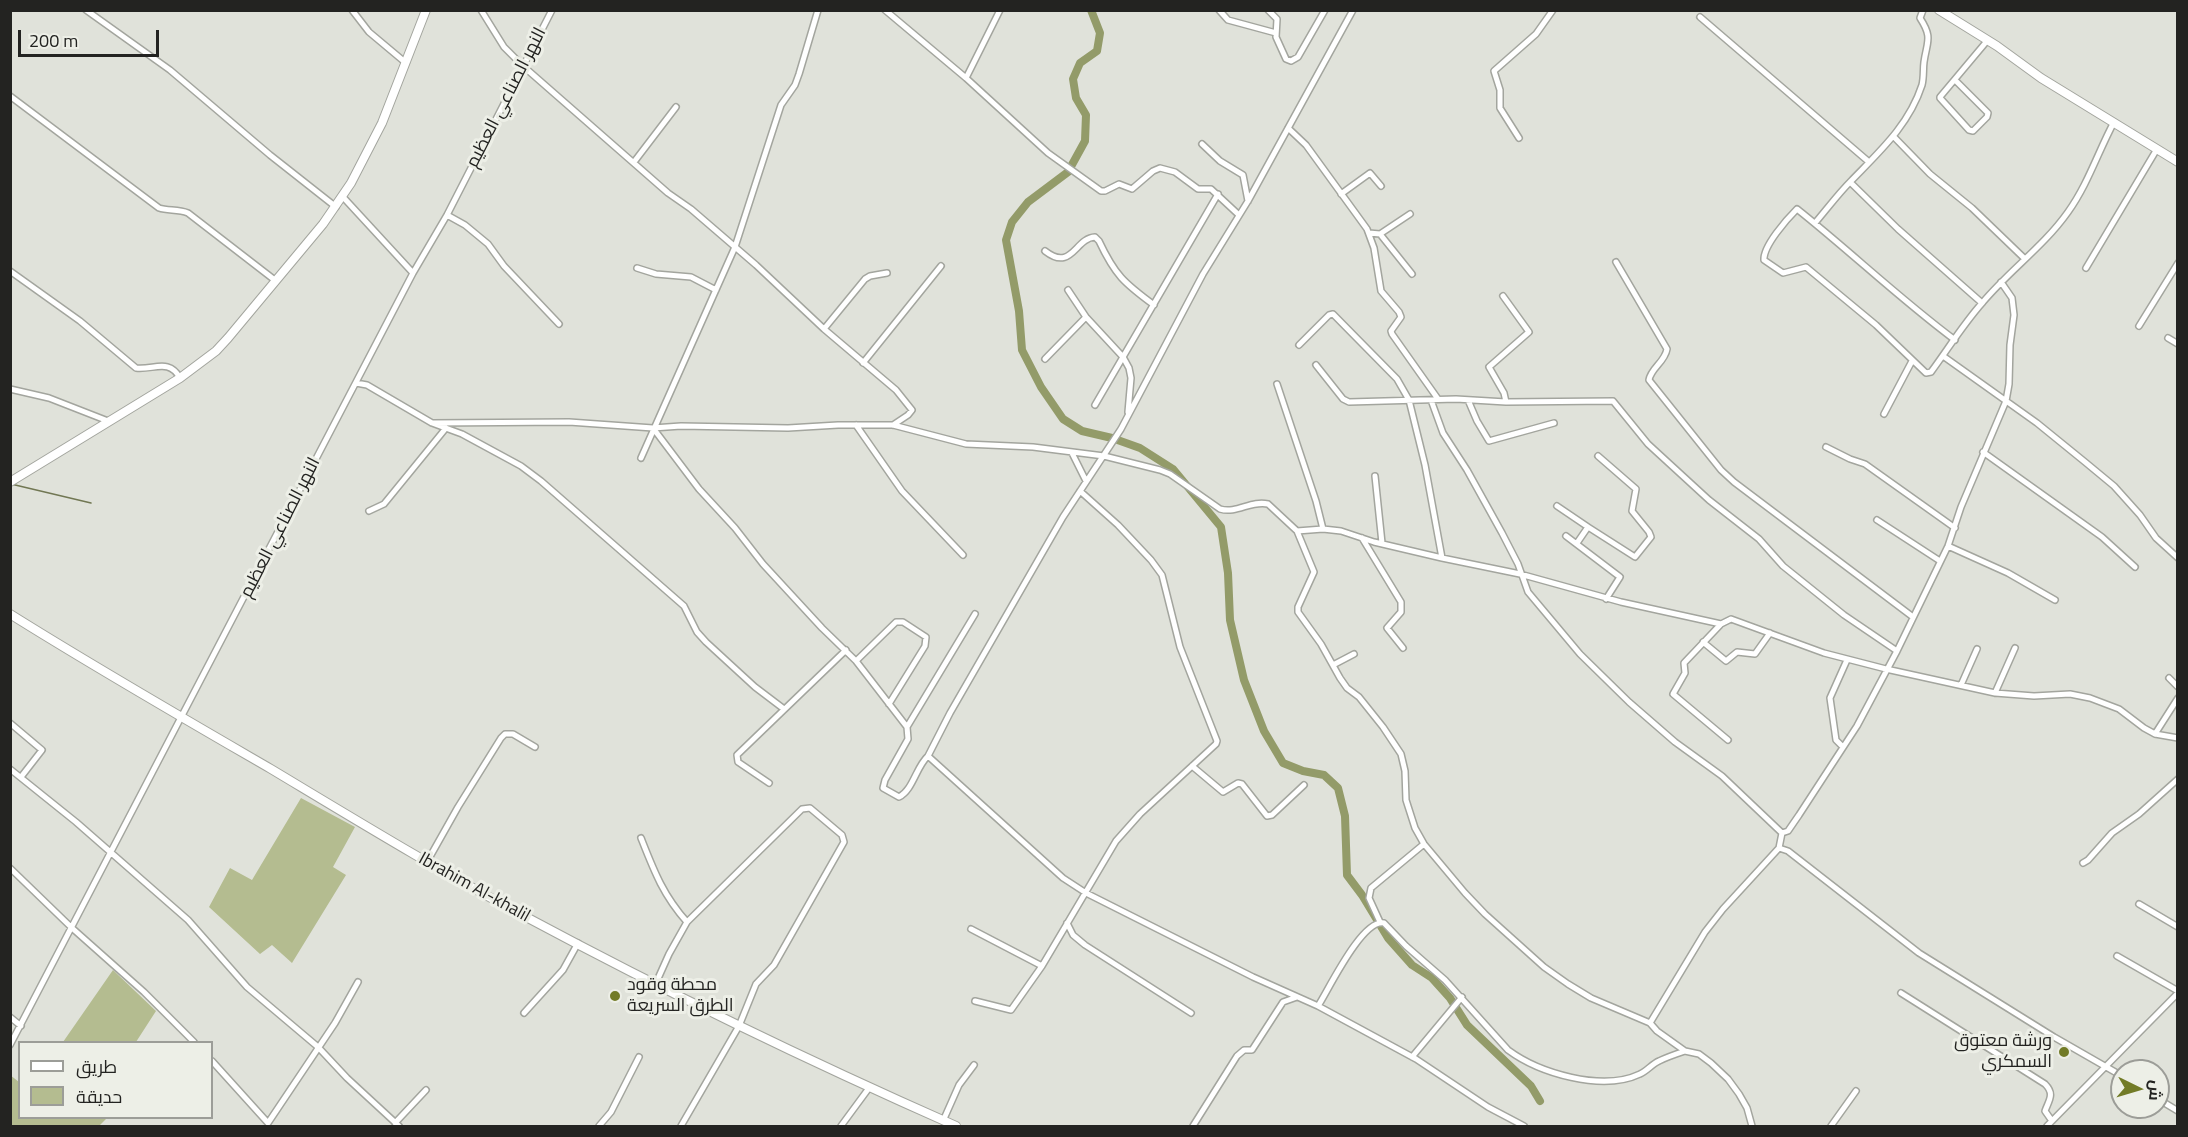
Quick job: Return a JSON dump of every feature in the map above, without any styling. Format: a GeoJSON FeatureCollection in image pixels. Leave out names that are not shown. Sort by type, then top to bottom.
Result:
{"type":"FeatureCollection","features":[{"type":"Feature","properties":{"kind":"street"},"geometry":{"type":"LineString","coordinates":[[87,10],[176,75],[270,155],[336,207]]}},
{"type":"Feature","properties":{"kind":"street"},"geometry":{"type":"LineString","coordinates":[[352,10],[369,32],[406,63]]}},
{"type":"Feature","properties":{"kind":"street"},"geometry":{"type":"LineString","coordinates":[[10,482],[180,378],[201,363],[228,338],[343,197],[364,162],[382,123],[426,10]]}},
{"type":"Feature","properties":{"kind":"street"},"geometry":{"type":"LineString","coordinates":[[481,10],[504,47],[523,66],[668,193],[691,209],[735,247],[824,329],[896,390],[911,408],[910,413],[893,425]]}},
{"type":"Feature","properties":{"kind":"street","name":"النهر الصناعي العظيم"},"geometry":{"type":"LineString","coordinates":[[10,1045],[356,382],[447,215],[552,10]]}},
{"type":"Feature","properties":{"kind":"street"},"geometry":{"type":"LineString","coordinates":[[641,458],[735,247],[781,105],[795,85],[818,10]]}},
{"type":"Feature","properties":{"kind":"street"},"geometry":{"type":"LineString","coordinates":[[885,10],[966,78],[1048,153],[1101,191],[1106,191],[1119,184],[1132,189],[1153,171],[1160,168],[1175,172],[1198,189],[1211,189],[1239,215]]}},
{"type":"Feature","properties":{"kind":"street"},"geometry":{"type":"LineString","coordinates":[[966,78],[1000,10]]}},
{"type":"Feature","properties":{"kind":"street"},"geometry":{"type":"LineString","coordinates":[[1219,10],[1228,20],[1276,33]]}},
{"type":"Feature","properties":{"kind":"street"},"geometry":{"type":"LineString","coordinates":[[1268,10],[1278,21],[1277,40],[1289,61],[1293,61],[1325,10]]}},
{"type":"Feature","properties":{"kind":"street"},"geometry":{"type":"LineString","coordinates":[[653,428],[699,489],[735,528],[763,564],[856,661],[907,728],[908,739],[885,780],[883,788],[899,797],[904,794],[928,756],[960,694],[1063,517],[1128,416],[1203,274],[1248,201],[1353,10]]}},
{"type":"Feature","properties":{"kind":"street"},"geometry":{"type":"LineString","coordinates":[[1519,138],[1500,108],[1500,90],[1494,71],[1536,33],[1553,10]]}},
{"type":"Feature","properties":{"kind":"street"},"geometry":{"type":"LineString","coordinates":[[1815,223],[1850,182],[1894,137],[1907,118],[1924,77],[1929,41],[1928,31],[1920,18],[1923,10]]}},
{"type":"Feature","properties":{"kind":"street"},"geometry":{"type":"LineString","coordinates":[[1942,11],[2042,78],[2178,162]]}},
{"type":"Feature","properties":{"kind":"street"},"geometry":{"type":"LineString","coordinates":[[1700,17],[1869,162]]}},
{"type":"Feature","properties":{"kind":"street"},"geometry":{"type":"LineString","coordinates":[[1954,80],[1988,113],[1973,131],[1969,130],[1940,100],[1954,80],[1988,41]]}},
{"type":"Feature","properties":{"kind":"street"},"geometry":{"type":"LineString","coordinates":[[10,96],[152,203],[164,210],[180,209],[188,213],[276,281]]}},
{"type":"Feature","properties":{"kind":"street"},"geometry":{"type":"LineString","coordinates":[[634,162],[676,106]]}},
{"type":"Feature","properties":{"kind":"street"},"geometry":{"type":"LineString","coordinates":[[1955,340],[1905,301],[1797,209],[1779,229],[1764,254],[1764,260],[1783,273],[1806,267],[1886,334],[1912,361],[1928,373],[1931,372],[1955,340],[1982,303],[2051,233],[2082,191],[2114,122]]}},
{"type":"Feature","properties":{"kind":"street"},"geometry":{"type":"LineString","coordinates":[[1288,128],[1306,146],[1369,233],[1374,248],[1381,291],[1401,317],[1391,333],[1438,399]]}},
{"type":"Feature","properties":{"kind":"street"},"geometry":{"type":"LineString","coordinates":[[1894,137],[1930,174],[1972,208],[2025,259]]}},
{"type":"Feature","properties":{"kind":"street"},"geometry":{"type":"LineString","coordinates":[[1202,144],[1220,161],[1243,175],[1248,201]]}},
{"type":"Feature","properties":{"kind":"street"},"geometry":{"type":"LineString","coordinates":[[2086,268],[2157,149]]}},
{"type":"Feature","properties":{"kind":"street"},"geometry":{"type":"LineString","coordinates":[[1341,194],[1370,173],[1381,186]]}},
{"type":"Feature","properties":{"kind":"street"},"geometry":{"type":"LineString","coordinates":[[1850,182],[1898,229],[1982,303]]}},
{"type":"Feature","properties":{"kind":"street"},"geometry":{"type":"LineString","coordinates":[[1095,405],[1218,194]]}},
{"type":"Feature","properties":{"kind":"street"},"geometry":{"type":"LineString","coordinates":[[343,197],[414,273]]}},
{"type":"Feature","properties":{"kind":"street"},"geometry":{"type":"LineString","coordinates":[[1369,233],[1380,234],[1410,214]]}},
{"type":"Feature","properties":{"kind":"street"},"geometry":{"type":"LineString","coordinates":[[447,215],[465,225],[488,244],[504,266],[559,324]]}},
{"type":"Feature","properties":{"kind":"street"},"geometry":{"type":"LineString","coordinates":[[1380,234],[1412,274]]}},
{"type":"Feature","properties":{"kind":"street"},"geometry":{"type":"LineString","coordinates":[[1045,251],[1055,258],[1063,258],[1075,252],[1086,239],[1095,237],[1099,240],[1113,270],[1131,288],[1154,305]]}},
{"type":"Feature","properties":{"kind":"street"},"geometry":{"type":"LineString","coordinates":[[1616,262],[1667,350],[1649,380],[1721,470],[1747,494],[1913,617]]}},
{"type":"Feature","properties":{"kind":"street"},"geometry":{"type":"LineString","coordinates":[[2139,326],[2178,263]]}},
{"type":"Feature","properties":{"kind":"street"},"geometry":{"type":"LineString","coordinates":[[863,363],[941,266]]}},
{"type":"Feature","properties":{"kind":"street"},"geometry":{"type":"LineString","coordinates":[[637,268],[656,274],[691,277],[716,290]]}},
{"type":"Feature","properties":{"kind":"street"},"geometry":{"type":"LineString","coordinates":[[10,271],[80,321],[131,365],[140,369],[165,366],[172,368],[180,378]]}},
{"type":"Feature","properties":{"kind":"street"},"geometry":{"type":"LineString","coordinates":[[824,329],[865,279],[887,273]]}},
{"type":"Feature","properties":{"kind":"street"},"geometry":{"type":"LineString","coordinates":[[1650,1023],[1705,932],[1723,909],[1779,849],[1782,833],[1790,828],[1866,711],[1948,546],[1983,452],[2006,401],[2014,315],[2012,298],[2001,282]]}},
{"type":"Feature","properties":{"kind":"street"},"geometry":{"type":"LineString","coordinates":[[1068,290],[1086,317],[1123,357],[1131,378],[1128,416]]}},
{"type":"Feature","properties":{"kind":"street"},"geometry":{"type":"LineString","coordinates":[[1503,296],[1529,332],[1489,366],[1504,393],[1506,402]]}},
{"type":"Feature","properties":{"kind":"street"},"geometry":{"type":"LineString","coordinates":[[1299,345],[1329,315],[1333,314],[1397,379],[1409,400],[1425,465],[1442,558]]}},
{"type":"Feature","properties":{"kind":"street"},"geometry":{"type":"LineString","coordinates":[[1045,359],[1086,317]]}},
{"type":"Feature","properties":{"kind":"street"},"geometry":{"type":"LineString","coordinates":[[2168,338],[2178,344]]}},
{"type":"Feature","properties":{"kind":"street"},"geometry":{"type":"LineString","coordinates":[[1943,356],[2037,423],[2114,486],[2140,515],[2156,538],[2178,558]]}},
{"type":"Feature","properties":{"kind":"street"},"geometry":{"type":"LineString","coordinates":[[1884,414],[1912,361]]}},
{"type":"Feature","properties":{"kind":"street"},"geometry":{"type":"LineString","coordinates":[[1316,365],[1346,401],[1438,399],[1506,402],[1613,401],[1648,444],[1710,500],[1759,539],[1783,566],[1844,615],[1897,651]]}},
{"type":"Feature","properties":{"kind":"street"},"geometry":{"type":"LineString","coordinates":[[356,382],[367,385],[432,423],[504,456],[541,481],[684,606],[697,632],[706,642],[755,687],[784,709]]}},
{"type":"Feature","properties":{"kind":"street"},"geometry":{"type":"LineString","coordinates":[[1277,384],[1323,529]]}},
{"type":"Feature","properties":{"kind":"street"},"geometry":{"type":"LineString","coordinates":[[10,389],[49,398],[108,422]]}},
{"type":"Feature","properties":{"kind":"street"},"geometry":{"type":"LineString","coordinates":[[1431,400],[1443,433],[1502,532],[1518,564],[1528,592],[1575,647],[1644,716],[1681,747],[1722,776],[1782,833]]}},
{"type":"Feature","properties":{"kind":"street"},"geometry":{"type":"LineString","coordinates":[[1468,400],[1489,441],[1554,423]]}},
{"type":"Feature","properties":{"kind":"street"},"geometry":{"type":"LineString","coordinates":[[432,423],[569,422],[653,428],[893,425],[966,444],[1014,446],[1104,456],[1160,470],[1227,511],[1263,502],[1268,504],[1297,531],[1314,572],[1298,607],[1298,612],[1310,627],[1347,688],[1359,697],[1401,754],[1405,771],[1406,800],[1415,828],[1424,844],[1485,914],[1544,967],[1591,998],[1650,1023],[1657,1031],[1685,1051],[1699,1054],[1728,1079],[1747,1108],[1752,1126]]}},
{"type":"Feature","properties":{"kind":"street"},"geometry":{"type":"LineString","coordinates":[[856,425],[902,490],[963,555]]}},
{"type":"Feature","properties":{"kind":"street"},"geometry":{"type":"LineString","coordinates":[[369,511],[384,504],[446,428]]}},
{"type":"Feature","properties":{"kind":"street"},"geometry":{"type":"LineString","coordinates":[[1826,447],[1865,464],[1955,528]]}},
{"type":"Feature","properties":{"kind":"street"},"geometry":{"type":"LineString","coordinates":[[1983,452],[2102,537],[2135,567]]}},
{"type":"Feature","properties":{"kind":"street"},"geometry":{"type":"LineString","coordinates":[[1072,453],[1086,481]]}},
{"type":"Feature","properties":{"kind":"street"},"geometry":{"type":"LineString","coordinates":[[1557,506],[1635,557],[1651,535],[1633,513],[1636,489],[1598,456]]}},
{"type":"Feature","properties":{"kind":"street"},"geometry":{"type":"LineString","coordinates":[[1375,476],[1382,543]]}},
{"type":"Feature","properties":{"kind":"street"},"geometry":{"type":"LineString","coordinates":[[975,1001],[1011,1010],[1042,966],[1116,841],[1140,814],[1217,741],[1180,647],[1162,575],[1118,525],[1080,491]]}},
{"type":"Feature","properties":{"kind":"street"},"geometry":{"type":"LineString","coordinates":[[1877,520],[1940,561]]}},
{"type":"Feature","properties":{"kind":"street"},"geometry":{"type":"LineString","coordinates":[[1577,543],[1588,527]]}},
{"type":"Feature","properties":{"kind":"street"},"geometry":{"type":"LineString","coordinates":[[1297,531],[1323,529],[1341,531],[1442,558],[1520,574],[1606,599],[1720,624]]}},
{"type":"Feature","properties":{"kind":"street"},"geometry":{"type":"LineString","coordinates":[[1566,536],[1621,578],[1606,599]]}},
{"type":"Feature","properties":{"kind":"street"},"geometry":{"type":"LineString","coordinates":[[1362,538],[1401,602],[1401,612],[1387,628],[1403,648]]}},
{"type":"Feature","properties":{"kind":"street"},"geometry":{"type":"LineString","coordinates":[[1948,546],[2008,573],[2055,600]]}},
{"type":"Feature","properties":{"kind":"street","name":"Ibrahim Al-khalil"},"geometry":{"type":"LineString","coordinates":[[10,614],[182,718],[530,919],[739,1026],[869,1088],[956,1126]]}},
{"type":"Feature","properties":{"kind":"street"},"geometry":{"type":"LineString","coordinates":[[907,728],[975,614]]}},
{"type":"Feature","properties":{"kind":"street"},"geometry":{"type":"LineString","coordinates":[[1728,740],[1673,694],[1685,673],[1684,664],[1720,624],[1731,619],[1847,660],[1960,686],[1995,693],[2034,696],[2070,694],[2090,698],[2120,709],[2154,734],[2178,738]]}},
{"type":"Feature","properties":{"kind":"street"},"geometry":{"type":"LineString","coordinates":[[856,661],[896,622],[903,622],[926,637],[925,646],[889,704]]}},
{"type":"Feature","properties":{"kind":"street"},"geometry":{"type":"LineString","coordinates":[[1703,642],[1726,661],[1737,652],[1755,654],[1770,633]]}},
{"type":"Feature","properties":{"kind":"street"},"geometry":{"type":"LineString","coordinates":[[1995,693],[2015,648]]}},
{"type":"Feature","properties":{"kind":"street"},"geometry":{"type":"LineString","coordinates":[[1960,686],[1977,649]]}},
{"type":"Feature","properties":{"kind":"street"},"geometry":{"type":"LineString","coordinates":[[769,783],[738,762],[737,755],[846,650]]}},
{"type":"Feature","properties":{"kind":"street"},"geometry":{"type":"LineString","coordinates":[[1332,665],[1354,654]]}},
{"type":"Feature","properties":{"kind":"street"},"geometry":{"type":"LineString","coordinates":[[1843,747],[1836,740],[1830,698],[1847,660]]}},
{"type":"Feature","properties":{"kind":"street"},"geometry":{"type":"LineString","coordinates":[[2169,678],[2178,687]]}},
{"type":"Feature","properties":{"kind":"street"},"geometry":{"type":"LineString","coordinates":[[2154,734],[2178,698]]}},
{"type":"Feature","properties":{"kind":"street"},"geometry":{"type":"LineString","coordinates":[[10,723],[42,750],[21,777]]}},
{"type":"Feature","properties":{"kind":"street"},"geometry":{"type":"LineString","coordinates":[[428,862],[462,800],[501,738],[505,734],[513,734],[535,747]]}},
{"type":"Feature","properties":{"kind":"street"},"geometry":{"type":"LineString","coordinates":[[928,756],[1063,878],[1086,893],[1253,977],[1318,1006],[1412,1057],[1488,1107],[1524,1126]]}},
{"type":"Feature","properties":{"kind":"street"},"geometry":{"type":"LineString","coordinates":[[1192,766],[1223,792],[1238,783],[1242,784],[1267,816],[1272,815],[1304,786]]}},
{"type":"Feature","properties":{"kind":"street"},"geometry":{"type":"LineString","coordinates":[[10,769],[112,853],[201,933],[247,987],[318,1047],[346,1078],[397,1125],[426,1090]]}},
{"type":"Feature","properties":{"kind":"street"},"geometry":{"type":"LineString","coordinates":[[2083,863],[2088,861],[2120,825],[2139,814],[2178,779]]}},
{"type":"Feature","properties":{"kind":"street"},"geometry":{"type":"LineString","coordinates":[[656,983],[687,922],[802,809],[810,808],[842,835],[844,842],[817,893],[774,964],[756,984],[739,1026],[681,1126]]}},
{"type":"Feature","properties":{"kind":"street"},"geometry":{"type":"LineString","coordinates":[[641,838],[658,883],[687,922]]}},
{"type":"Feature","properties":{"kind":"street"},"geometry":{"type":"LineString","coordinates":[[1424,844],[1371,888],[1369,898],[1380,922],[1384,923],[1445,980],[1499,1042],[1517,1057],[1554,1074],[1575,1079],[1604,1080],[1635,1076],[1657,1062],[1685,1051]]}},
{"type":"Feature","properties":{"kind":"street"},"geometry":{"type":"LineString","coordinates":[[1779,849],[1788,851],[1919,953],[2110,1069]]}},
{"type":"Feature","properties":{"kind":"street"},"geometry":{"type":"LineString","coordinates":[[10,868],[72,928],[129,978],[193,1041]]}},
{"type":"Feature","properties":{"kind":"street"},"geometry":{"type":"LineString","coordinates":[[2139,904],[2178,927]]}},
{"type":"Feature","properties":{"kind":"street"},"geometry":{"type":"LineString","coordinates":[[1318,1006],[1352,950],[1375,924],[1380,922]]}},
{"type":"Feature","properties":{"kind":"street"},"geometry":{"type":"LineString","coordinates":[[1067,923],[1073,935],[1085,945],[1191,1013]]}},
{"type":"Feature","properties":{"kind":"street"},"geometry":{"type":"LineString","coordinates":[[971,929],[1042,966]]}},
{"type":"Feature","properties":{"kind":"street"},"geometry":{"type":"LineString","coordinates":[[524,1013],[563,969],[578,943]]}},
{"type":"Feature","properties":{"kind":"street"},"geometry":{"type":"LineString","coordinates":[[2047,1126],[2178,992],[2117,956]]}},
{"type":"Feature","properties":{"kind":"street"},"geometry":{"type":"LineString","coordinates":[[213,1062],[268,1123],[358,982]]}},
{"type":"Feature","properties":{"kind":"street"},"geometry":{"type":"LineString","coordinates":[[1901,993],[2045,1084],[2051,1096],[2045,1111],[2052,1121]]}},
{"type":"Feature","properties":{"kind":"street"},"geometry":{"type":"LineString","coordinates":[[1193,1126],[1238,1056],[1244,1050],[1252,1050],[1282,1002],[1298,997]]}},
{"type":"Feature","properties":{"kind":"street"},"geometry":{"type":"LineString","coordinates":[[1412,1057],[1461,997]]}},
{"type":"Feature","properties":{"kind":"street"},"geometry":{"type":"LineString","coordinates":[[10,1017],[21,1026]]}},
{"type":"Feature","properties":{"kind":"street"},"geometry":{"type":"LineString","coordinates":[[599,1126],[611,1112],[639,1057]]}},
{"type":"Feature","properties":{"kind":"street"},"geometry":{"type":"LineString","coordinates":[[943,1121],[959,1085],[974,1065]]}},
{"type":"Feature","properties":{"kind":"street"},"geometry":{"type":"LineString","coordinates":[[841,1126],[869,1088]]}},
{"type":"Feature","properties":{"kind":"street"},"geometry":{"type":"LineString","coordinates":[[1831,1126],[1856,1091]]}},
{"type":"Feature","properties":{"kind":"green space"},"geometry":{"type":"Polygon","coordinates":[[[301,798],[355,827],[333,867],[346,875],[292,963],[272,945],[260,954],[209,907],[230,868],[252,880],[301,798]]]}},
{"type":"Feature","properties":{"kind":"green space"},"geometry":{"type":"Polygon","coordinates":[[[113,970],[156,1011],[137,1041],[64,1041],[113,970]]]}},
{"type":"Feature","properties":{"kind":"green space"},"geometry":{"type":"Polygon","coordinates":[[[10,1075],[18,1081],[18,1119],[106,1119],[99,1126],[11,1126],[10,1075]]]}},
{"type":"Feature","properties":{"kind":"waterway"},"geometry":{"type":"LineString","coordinates":[[1091,10],[1100,33],[1097,51],[1080,63],[1073,79],[1076,98],[1086,115],[1085,141],[1068,172],[1028,202],[1012,222],[1006,240],[1019,311],[1022,350],[1041,387],[1063,419],[1082,431],[1140,448],[1173,469],[1221,527],[1228,573],[1230,620],[1244,680],[1264,731],[1283,763],[1303,771],[1324,775],[1338,788],[1345,816],[1347,875],[1388,938],[1412,965],[1432,978],[1450,998],[1467,1025],[1531,1086],[1540,1101]]}},
{"type":"Feature","properties":{"kind":"waterway"},"geometry":{"type":"LineString","coordinates":[[11,484],[91,503]]}},
{"type":"Feature","properties":{"kind":"place","name":"محطة وقود الطرق السريعة"},"geometry":{"type":"Point","coordinates":[615,996]}},
{"type":"Feature","properties":{"kind":"place","name":"ورشة معتوق السمكري"},"geometry":{"type":"Point","coordinates":[2064,1052]}}]}
